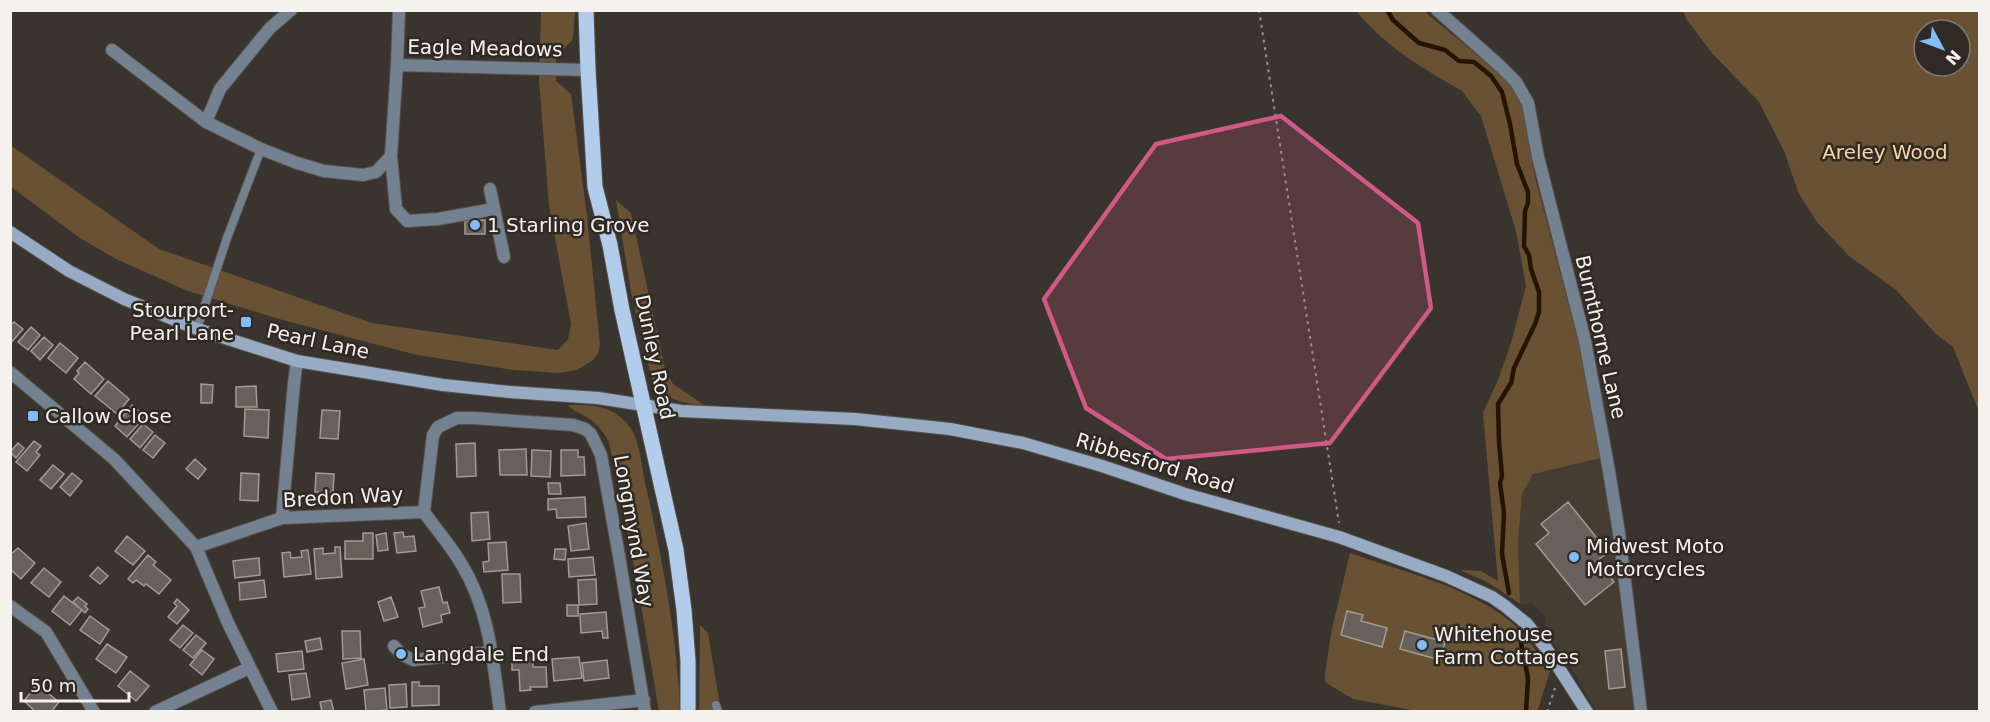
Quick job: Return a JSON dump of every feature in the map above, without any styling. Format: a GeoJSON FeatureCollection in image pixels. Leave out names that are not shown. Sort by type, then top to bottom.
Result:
{"type":"FeatureCollection","features":[{"type":"Feature","properties":{"kind":"main road","name":"Dunley Road"},"geometry":{"type":"LineString","coordinates":[[586,10],[595,187],[610,245],[677,560],[687,640],[688,711]]}},
{"type":"Feature","properties":{"kind":"main road","name":"Pearl Lane"},"geometry":{"type":"LineString","coordinates":[[10,232],[78,275],[124,299],[197,329],[297,361],[443,385],[598,398],[644,405]]}},
{"type":"Feature","properties":{"kind":"main road","name":"Ribbesford Road"},"geometry":{"type":"LineString","coordinates":[[644,405],[681,411],[855,419],[951,429],[1023,443],[1102,466],[1197,498],[1339,537],[1446,576],[1491,597],[1527,624],[1564,673],[1587,711]]}},
{"type":"Feature","properties":{"kind":"street"},"geometry":{"type":"LineString","coordinates":[[207,122],[220,89],[270,28],[291,10]]}},
{"type":"Feature","properties":{"kind":"street"},"geometry":{"type":"LineString","coordinates":[[397,65],[399,10]]}},
{"type":"Feature","properties":{"kind":"street","name":"Burnthorne Lane"},"geometry":{"type":"LineString","coordinates":[[1437,10],[1516,82],[1528,103],[1538,157],[1585,341],[1619,533],[1641,711]]}},
{"type":"Feature","properties":{"kind":"street"},"geometry":{"type":"LineString","coordinates":[[112,50],[207,122],[261,149],[324,171],[363,175],[376,172],[391,156]]}},
{"type":"Feature","properties":{"kind":"street","name":"Eagle Meadows"},"geometry":{"type":"LineString","coordinates":[[494,209],[438,219],[407,221],[396,209],[391,156],[397,65],[588,70]]}},
{"type":"Feature","properties":{"kind":"street"},"geometry":{"type":"LineString","coordinates":[[490,189],[504,257]]}},
{"type":"Feature","properties":{"kind":"street"},"geometry":{"type":"LineString","coordinates":[[282,518],[297,361]]}},
{"type":"Feature","properties":{"kind":"street"},"geometry":{"type":"LineString","coordinates":[[10,372],[114,459],[196,548],[249,668],[272,711]]}},
{"type":"Feature","properties":{"kind":"street","name":"Longmynd Way"},"geometry":{"type":"LineString","coordinates":[[423,512],[433,435],[438,427],[446,422],[457,418],[474,418],[573,425],[591,434],[601,455],[644,706]]}},
{"type":"Feature","properties":{"kind":"street"},"geometry":{"type":"LineString","coordinates":[[423,512],[462,565],[480,601],[492,652],[500,711]]}},
{"type":"Feature","properties":{"kind":"street","name":"Bredon Way"},"geometry":{"type":"LineString","coordinates":[[196,548],[282,518],[423,512]]}},
{"type":"Feature","properties":{"kind":"street"},"geometry":{"type":"LineString","coordinates":[[10,606],[46,632],[94,711]]}},
{"type":"Feature","properties":{"kind":"street"},"geometry":{"type":"LineString","coordinates":[[394,645],[401,654],[413,660],[492,652]]}},
{"type":"Feature","properties":{"kind":"street"},"geometry":{"type":"LineString","coordinates":[[155,711],[249,668]]}},
{"type":"Feature","properties":{"kind":"street"},"geometry":{"type":"LineString","coordinates":[[535,711],[644,706]]}},
{"type":"Feature","properties":{"kind":"lane"},"geometry":{"type":"LineString","coordinates":[[197,329],[227,238],[261,149]]}},
{"type":"Feature","properties":{"kind":"path"},"geometry":{"type":"LineString","coordinates":[[1259,10],[1340,527],[1339,537]]}},
{"type":"Feature","properties":{"kind":"path"},"geometry":{"type":"LineString","coordinates":[[1547,711],[1556,686],[1564,673]]}},
{"type":"Feature","properties":{"kind":"highlighted area"},"geometry":{"type":"Polygon","coordinates":[[[1281,116],[1418,223],[1431,308],[1330,443],[1166,459],[1086,408],[1044,299],[1156,144],[1281,116]]]}},
{"type":"Feature","properties":{"kind":"shaded area"},"geometry":{"type":"Polygon","coordinates":[[[1601,458],[1635,711],[1596,711],[1568,662],[1545,632],[1546,618],[1533,603],[1520,604],[1518,542],[1522,494],[1533,474],[1601,458]]]}},
{"type":"Feature","properties":{"kind":"green space"},"geometry":{"type":"Polygon","coordinates":[[[541,11],[575,11],[573,39],[556,57],[556,81],[571,94],[587,216],[600,345],[593,360],[577,370],[559,373],[514,370],[417,355],[279,319],[188,291],[116,259],[80,238],[11,187],[10,145],[159,249],[372,323],[558,350],[568,339],[571,324],[549,205],[539,81],[541,11]]]}},
{"type":"Feature","properties":{"kind":"green space"},"geometry":{"type":"Polygon","coordinates":[[[1356,11],[1424,11],[1506,79],[1522,104],[1534,173],[1581,352],[1601,458],[1533,474],[1522,494],[1518,542],[1520,604],[1489,583],[1460,570],[1481,571],[1498,581],[1483,413],[1511,343],[1526,286],[1516,231],[1481,116],[1462,91],[1392,46],[1356,11]]]}},
{"type":"Feature","properties":{"kind":"green space","name":"Areley Wood"},"geometry":{"type":"Polygon","coordinates":[[[1683,11],[1979,11],[1979,412],[1953,347],[1936,334],[1896,290],[1849,256],[1817,222],[1799,194],[1784,151],[1759,102],[1712,53],[1687,20],[1683,11]]]}},
{"type":"Feature","properties":{"kind":"green space"},"geometry":{"type":"Polygon","coordinates":[[[616,200],[631,213],[665,369],[673,384],[704,405],[668,396],[652,380],[631,292],[616,200]]]}},
{"type":"Feature","properties":{"kind":"green space"},"geometry":{"type":"Polygon","coordinates":[[[568,405],[594,406],[609,410],[623,419],[635,437],[640,452],[668,596],[676,653],[680,711],[659,711],[637,581],[609,442],[596,424],[568,405]]]}},
{"type":"Feature","properties":{"kind":"green space"},"geometry":{"type":"Polygon","coordinates":[[[1350,553],[1453,589],[1474,598],[1510,621],[1527,638],[1550,671],[1537,712],[1417,711],[1353,699],[1328,684],[1325,681],[1325,674],[1331,633],[1350,553]]]}},
{"type":"Feature","properties":{"kind":"green space"},"geometry":{"type":"Polygon","coordinates":[[[700,625],[708,633],[719,700],[712,707],[713,711],[699,712],[700,625]]]}},
{"type":"Feature","properties":{"kind":"building","name":"1 Starling Grove"},"geometry":{"type":"Polygon","coordinates":[[[485,220],[485,234],[465,234],[465,221],[485,220]]]}},
{"type":"Feature","properties":{"kind":"building"},"geometry":{"type":"Polygon","coordinates":[[[14,322],[23,329],[10,344],[10,325],[14,322]]]}},
{"type":"Feature","properties":{"kind":"building"},"geometry":{"type":"Polygon","coordinates":[[[31,327],[40,335],[28,350],[18,342],[31,327]]]}},
{"type":"Feature","properties":{"kind":"building"},"geometry":{"type":"Polygon","coordinates":[[[44,337],[53,345],[40,360],[31,351],[44,337]]]}},
{"type":"Feature","properties":{"kind":"building"},"geometry":{"type":"Polygon","coordinates":[[[60,343],[78,358],[66,373],[48,358],[60,343]]]}},
{"type":"Feature","properties":{"kind":"building"},"geometry":{"type":"Polygon","coordinates":[[[85,362],[104,379],[91,394],[74,379],[79,373],[77,371],[85,362]]]}},
{"type":"Feature","properties":{"kind":"building"},"geometry":{"type":"Polygon","coordinates":[[[108,381],[129,399],[117,414],[95,396],[108,381]]]}},
{"type":"Feature","properties":{"kind":"building"},"geometry":{"type":"Polygon","coordinates":[[[201,384],[213,385],[212,403],[201,403],[201,384]]]}},
{"type":"Feature","properties":{"kind":"building"},"geometry":{"type":"Polygon","coordinates":[[[256,386],[257,407],[236,407],[236,387],[256,386]]]}},
{"type":"Feature","properties":{"kind":"building"},"geometry":{"type":"Polygon","coordinates":[[[132,405],[145,416],[127,437],[115,426],[132,405]]]}},
{"type":"Feature","properties":{"kind":"building"},"geometry":{"type":"Polygon","coordinates":[[[245,409],[269,410],[268,438],[244,436],[245,409]]]}},
{"type":"Feature","properties":{"kind":"building"},"geometry":{"type":"Polygon","coordinates":[[[322,410],[340,411],[338,439],[320,438],[322,410]]]}},
{"type":"Feature","properties":{"kind":"building"},"geometry":{"type":"Polygon","coordinates":[[[143,424],[153,432],[140,448],[130,439],[143,424]]]}},
{"type":"Feature","properties":{"kind":"building"},"geometry":{"type":"Polygon","coordinates":[[[155,435],[165,443],[153,458],[143,450],[155,435]]]}},
{"type":"Feature","properties":{"kind":"building"},"geometry":{"type":"Polygon","coordinates":[[[34,441],[41,446],[36,452],[40,455],[27,471],[16,462],[34,441]]]}},
{"type":"Feature","properties":{"kind":"building"},"geometry":{"type":"Polygon","coordinates":[[[18,443],[24,448],[16,458],[10,452],[18,443]]]}},
{"type":"Feature","properties":{"kind":"building"},"geometry":{"type":"Polygon","coordinates":[[[475,443],[476,476],[457,477],[456,444],[475,443]]]}},
{"type":"Feature","properties":{"kind":"building"},"geometry":{"type":"Polygon","coordinates":[[[526,449],[527,475],[500,475],[499,450],[526,449]]]}},
{"type":"Feature","properties":{"kind":"building"},"geometry":{"type":"Polygon","coordinates":[[[532,450],[551,451],[550,477],[531,476],[532,450]]]}},
{"type":"Feature","properties":{"kind":"building"},"geometry":{"type":"Polygon","coordinates":[[[561,450],[578,450],[578,457],[584,457],[585,475],[561,476],[561,450]]]}},
{"type":"Feature","properties":{"kind":"building"},"geometry":{"type":"Polygon","coordinates":[[[195,459],[206,469],[198,479],[186,469],[195,459]]]}},
{"type":"Feature","properties":{"kind":"building"},"geometry":{"type":"Polygon","coordinates":[[[53,465],[64,474],[51,489],[40,480],[53,465]]]}},
{"type":"Feature","properties":{"kind":"building"},"geometry":{"type":"Polygon","coordinates":[[[72,473],[82,481],[70,496],[60,487],[72,473]]]}},
{"type":"Feature","properties":{"kind":"building"},"geometry":{"type":"Polygon","coordinates":[[[241,473],[259,474],[258,501],[240,500],[241,473]]]}},
{"type":"Feature","properties":{"kind":"building"},"geometry":{"type":"Polygon","coordinates":[[[316,473],[334,474],[333,493],[315,492],[316,473]]]}},
{"type":"Feature","properties":{"kind":"building"},"geometry":{"type":"Polygon","coordinates":[[[548,483],[560,483],[561,494],[549,494],[548,483]]]}},
{"type":"Feature","properties":{"kind":"building"},"geometry":{"type":"Polygon","coordinates":[[[585,497],[586,517],[557,518],[556,509],[548,510],[548,499],[585,497]]]}},
{"type":"Feature","properties":{"kind":"building","name":"Midwest Moto Motorcycles"},"geometry":{"type":"Polygon","coordinates":[[[1568,502],[1608,552],[1597,561],[1614,582],[1585,605],[1536,544],[1549,533],[1541,524],[1568,502]]]}},
{"type":"Feature","properties":{"kind":"building"},"geometry":{"type":"Polygon","coordinates":[[[488,512],[490,539],[472,541],[471,513],[488,512]]]}},
{"type":"Feature","properties":{"kind":"building"},"geometry":{"type":"Polygon","coordinates":[[[586,523],[589,549],[571,551],[568,526],[586,523]]]}},
{"type":"Feature","properties":{"kind":"building"},"geometry":{"type":"Polygon","coordinates":[[[403,532],[404,537],[414,536],[416,551],[397,553],[394,533],[403,532]]]}},
{"type":"Feature","properties":{"kind":"building"},"geometry":{"type":"Polygon","coordinates":[[[363,533],[373,533],[373,559],[345,559],[345,541],[363,541],[363,533]]]}},
{"type":"Feature","properties":{"kind":"building"},"geometry":{"type":"Polygon","coordinates":[[[386,533],[388,550],[378,551],[376,535],[386,533]]]}},
{"type":"Feature","properties":{"kind":"building"},"geometry":{"type":"Polygon","coordinates":[[[127,536],[145,551],[133,565],[115,551],[127,536]]]}},
{"type":"Feature","properties":{"kind":"building"},"geometry":{"type":"Polygon","coordinates":[[[506,542],[508,570],[484,572],[483,562],[489,561],[488,543],[506,542]]]}},
{"type":"Feature","properties":{"kind":"building"},"geometry":{"type":"Polygon","coordinates":[[[335,547],[340,547],[342,577],[316,579],[314,549],[323,548],[323,554],[335,553],[335,547]]]}},
{"type":"Feature","properties":{"kind":"building"},"geometry":{"type":"Polygon","coordinates":[[[18,548],[35,563],[21,579],[10,569],[10,555],[18,548]]]}},
{"type":"Feature","properties":{"kind":"building"},"geometry":{"type":"Polygon","coordinates":[[[555,549],[566,549],[565,560],[554,559],[555,549]]]}},
{"type":"Feature","properties":{"kind":"building"},"geometry":{"type":"Polygon","coordinates":[[[308,550],[311,574],[284,577],[282,553],[290,552],[291,558],[302,557],[301,551],[308,550]]]}},
{"type":"Feature","properties":{"kind":"building"},"geometry":{"type":"Polygon","coordinates":[[[148,555],[156,562],[153,565],[171,580],[159,594],[146,584],[144,586],[136,580],[133,583],[128,579],[148,555]]]}},
{"type":"Feature","properties":{"kind":"building"},"geometry":{"type":"Polygon","coordinates":[[[593,557],[595,575],[569,577],[568,559],[593,557]]]}},
{"type":"Feature","properties":{"kind":"building"},"geometry":{"type":"Polygon","coordinates":[[[259,558],[260,575],[235,578],[233,561],[259,558]]]}},
{"type":"Feature","properties":{"kind":"building"},"geometry":{"type":"Polygon","coordinates":[[[98,567],[108,576],[100,584],[90,576],[98,567]]]}},
{"type":"Feature","properties":{"kind":"building"},"geometry":{"type":"Polygon","coordinates":[[[44,568],[61,582],[49,597],[31,583],[44,568]]]}},
{"type":"Feature","properties":{"kind":"building"},"geometry":{"type":"Polygon","coordinates":[[[502,574],[520,574],[521,602],[503,603],[502,574]]]}},
{"type":"Feature","properties":{"kind":"building"},"geometry":{"type":"Polygon","coordinates":[[[596,579],[597,604],[579,605],[578,580],[596,579]]]}},
{"type":"Feature","properties":{"kind":"building"},"geometry":{"type":"Polygon","coordinates":[[[264,580],[266,597],[240,600],[239,583],[264,580]]]}},
{"type":"Feature","properties":{"kind":"building"},"geometry":{"type":"Polygon","coordinates":[[[439,587],[443,603],[447,602],[450,613],[441,615],[442,622],[423,627],[419,608],[425,607],[421,591],[439,587]]]}},
{"type":"Feature","properties":{"kind":"building"},"geometry":{"type":"Polygon","coordinates":[[[64,596],[82,610],[70,625],[52,611],[64,596]]]}},
{"type":"Feature","properties":{"kind":"building"},"geometry":{"type":"Polygon","coordinates":[[[78,597],[87,604],[85,606],[88,609],[85,613],[73,602],[78,597]]]}},
{"type":"Feature","properties":{"kind":"building"},"geometry":{"type":"Polygon","coordinates":[[[391,597],[398,617],[384,621],[378,602],[391,597]]]}},
{"type":"Feature","properties":{"kind":"building"},"geometry":{"type":"Polygon","coordinates":[[[177,599],[189,610],[177,624],[168,617],[177,606],[174,603],[177,599]]]}},
{"type":"Feature","properties":{"kind":"building"},"geometry":{"type":"Polygon","coordinates":[[[567,605],[578,605],[578,616],[567,616],[567,605]]]}},
{"type":"Feature","properties":{"kind":"building"},"geometry":{"type":"Polygon","coordinates":[[[1347,611],[1363,615],[1361,621],[1387,628],[1382,647],[1341,635],[1347,611]]]}},
{"type":"Feature","properties":{"kind":"building"},"geometry":{"type":"Polygon","coordinates":[[[606,612],[608,638],[603,638],[602,631],[581,633],[580,614],[606,612]]]}},
{"type":"Feature","properties":{"kind":"building"},"geometry":{"type":"Polygon","coordinates":[[[90,616],[109,630],[100,644],[80,630],[90,616]]]}},
{"type":"Feature","properties":{"kind":"building"},"geometry":{"type":"Polygon","coordinates":[[[183,625],[193,633],[180,648],[170,640],[183,625]]]}},
{"type":"Feature","properties":{"kind":"building"},"geometry":{"type":"Polygon","coordinates":[[[342,631],[360,631],[361,658],[343,659],[342,631]]]}},
{"type":"Feature","properties":{"kind":"building","name":"Whitehouse Farm Cottages"},"geometry":{"type":"Polygon","coordinates":[[[1405,631],[1445,642],[1440,660],[1400,649],[1405,631]]]}},
{"type":"Feature","properties":{"kind":"building"},"geometry":{"type":"Polygon","coordinates":[[[196,635],[206,643],[193,658],[183,650],[196,635]]]}},
{"type":"Feature","properties":{"kind":"building"},"geometry":{"type":"Polygon","coordinates":[[[320,638],[322,649],[307,652],[305,641],[320,638]]]}},
{"type":"Feature","properties":{"kind":"building"},"geometry":{"type":"Polygon","coordinates":[[[107,644],[127,657],[116,673],[96,659],[107,644]]]}},
{"type":"Feature","properties":{"kind":"building"},"geometry":{"type":"Polygon","coordinates":[[[1621,649],[1625,687],[1609,689],[1605,651],[1621,649]]]}},
{"type":"Feature","properties":{"kind":"building"},"geometry":{"type":"Polygon","coordinates":[[[202,650],[214,659],[202,675],[190,665],[202,650]]]}},
{"type":"Feature","properties":{"kind":"building"},"geometry":{"type":"Polygon","coordinates":[[[302,651],[304,669],[278,672],[276,654],[302,651]]]}},
{"type":"Feature","properties":{"kind":"building"},"geometry":{"type":"Polygon","coordinates":[[[579,657],[582,678],[554,681],[552,659],[579,657]]]}},
{"type":"Feature","properties":{"kind":"building"},"geometry":{"type":"Polygon","coordinates":[[[512,658],[533,658],[533,667],[546,667],[547,687],[530,687],[531,690],[520,691],[519,670],[512,670],[512,658]]]}},
{"type":"Feature","properties":{"kind":"building"},"geometry":{"type":"Polygon","coordinates":[[[364,659],[368,685],[346,689],[342,663],[364,659]]]}},
{"type":"Feature","properties":{"kind":"building"},"geometry":{"type":"Polygon","coordinates":[[[607,660],[609,678],[584,681],[582,663],[607,660]]]}},
{"type":"Feature","properties":{"kind":"building"},"geometry":{"type":"Polygon","coordinates":[[[130,671],[149,686],[136,701],[118,686],[130,671]]]}},
{"type":"Feature","properties":{"kind":"building"},"geometry":{"type":"Polygon","coordinates":[[[306,673],[310,697],[292,700],[289,675],[306,673]]]}},
{"type":"Feature","properties":{"kind":"building"},"geometry":{"type":"Polygon","coordinates":[[[412,682],[419,682],[419,686],[439,686],[439,705],[412,706],[412,682]]]}},
{"type":"Feature","properties":{"kind":"building"},"geometry":{"type":"Polygon","coordinates":[[[37,684],[59,702],[51,712],[36,712],[24,701],[37,684]]]}},
{"type":"Feature","properties":{"kind":"building"},"geometry":{"type":"Polygon","coordinates":[[[406,684],[407,707],[390,708],[389,685],[406,684]]]}},
{"type":"Feature","properties":{"kind":"building"},"geometry":{"type":"Polygon","coordinates":[[[385,688],[387,710],[366,712],[364,690],[385,688]]]}},
{"type":"Feature","properties":{"kind":"building"},"geometry":{"type":"Polygon","coordinates":[[[331,700],[334,712],[322,712],[320,702],[331,700]]]}},
{"type":"Feature","properties":{"kind":"waterway"},"geometry":{"type":"LineString","coordinates":[[1387,10],[1393,20],[1419,43],[1445,50],[1459,61],[1474,62],[1491,76],[1502,92],[1517,164],[1528,192],[1524,246],[1529,255],[1539,292],[1539,312],[1514,368],[1511,383],[1498,404],[1502,476],[1500,483],[1504,513],[1502,554],[1509,593]]}},
{"type":"Feature","properties":{"kind":"waterway"},"geometry":{"type":"LineString","coordinates":[[1520,638],[1528,678],[1526,712]]}},
{"type":"Feature","properties":{"kind":"place","name":"1 Starling Grove"},"geometry":{"type":"Point","coordinates":[475,225]}},
{"type":"Feature","properties":{"kind":"place","name":"Stourport- Pearl Lane"},"geometry":{"type":"Point","coordinates":[246,322]}},
{"type":"Feature","properties":{"kind":"place","name":"Callow Close"},"geometry":{"type":"Point","coordinates":[33,416]}},
{"type":"Feature","properties":{"kind":"place","name":"Midwest Moto Motorcycles"},"geometry":{"type":"Point","coordinates":[1574,557]}},
{"type":"Feature","properties":{"kind":"place","name":"Whitehouse Farm Cottages"},"geometry":{"type":"Point","coordinates":[1422,645]}},
{"type":"Feature","properties":{"kind":"place","name":"Langdale End"},"geometry":{"type":"Point","coordinates":[401,654]}}]}
